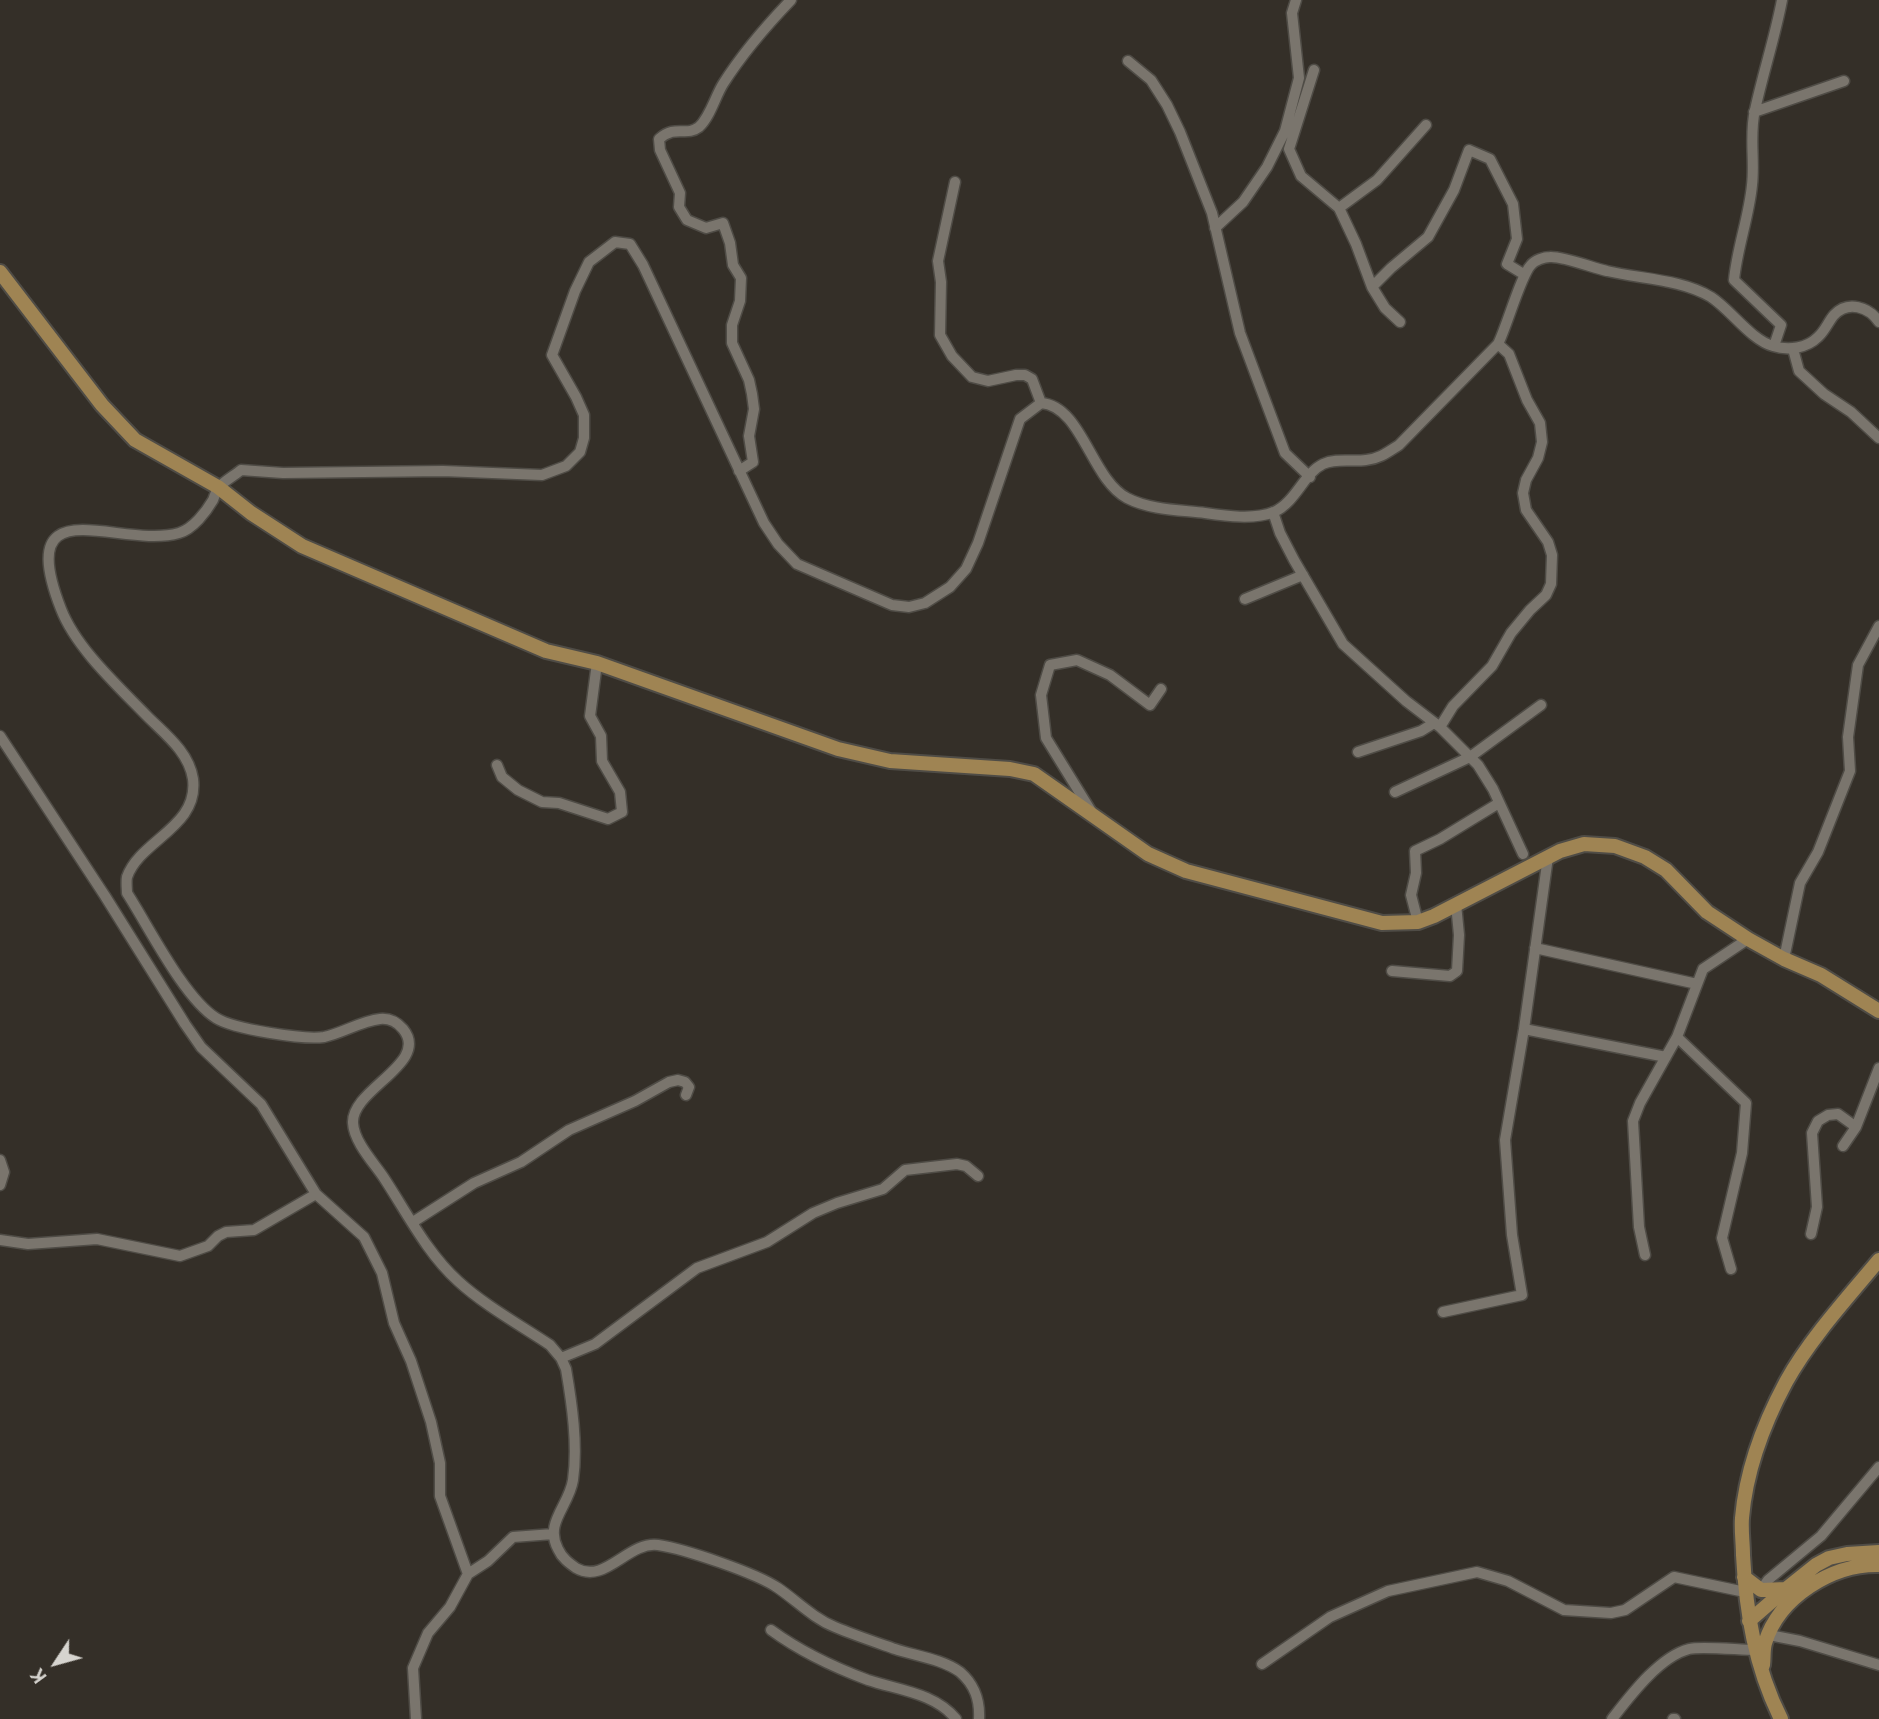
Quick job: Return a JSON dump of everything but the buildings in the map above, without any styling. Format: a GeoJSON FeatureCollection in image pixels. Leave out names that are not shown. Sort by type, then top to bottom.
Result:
{"type":"FeatureCollection","features":[{"type":"Feature","properties":{"kind":"main road"},"geometry":{"type":"LineString","coordinates":[[0,272],[102,405],[135,439],[218,487],[251,513],[302,546],[546,651],[597,663],[669,691],[838,749],[890,761],[1010,769],[1034,774],[1147,854],[1185,871],[1382,923],[1418,922],[1560,851],[1584,845],[1615,846],[1646,857],[1666,870],[1707,912],[1748,939],[1821,975],[1879,1011]]}},
{"type":"Feature","properties":{"kind":"main road"},"geometry":{"type":"LineString","coordinates":[[1763,1643],[1749,1621],[1744,1584],[1742,1520],[1746,1490],[1762,1435],[1787,1381],[1828,1322],[1879,1260]]}},
{"type":"Feature","properties":{"kind":"main road"},"geometry":{"type":"LineString","coordinates":[[1749,1621],[1816,1565],[1847,1554],[1879,1552]]}},
{"type":"Feature","properties":{"kind":"main road"},"geometry":{"type":"LineString","coordinates":[[1781,1719],[1763,1673],[1763,1643],[1778,1618],[1816,1581],[1842,1569],[1879,1565]]}},
{"type":"Feature","properties":{"kind":"main road"},"geometry":{"type":"LineString","coordinates":[[1744,1584],[1761,1590],[1786,1589]]}},
{"type":"Feature","properties":{"kind":"main road"},"geometry":{"type":"LineString","coordinates":[[1749,1621],[1778,1618]]}},
{"type":"Feature","properties":{"kind":"street"},"geometry":{"type":"LineString","coordinates":[[739,471],[753,461],[749,436],[754,409],[750,380],[732,343],[732,325],[740,302],[741,278],[733,265],[730,243],[723,223],[706,228],[687,220],[679,207],[680,193],[660,150],[659,139],[675,130],[688,131],[699,127],[722,86],[751,46],[791,0]]}},
{"type":"Feature","properties":{"kind":"street"},"geometry":{"type":"LineString","coordinates":[[1215,228],[1243,202],[1285,131],[1299,78],[1292,13],[1296,0]]}},
{"type":"Feature","properties":{"kind":"street"},"geometry":{"type":"LineString","coordinates":[[1774,346],[1782,325],[1734,280],[1753,185],[1754,112],[1775,39],[1782,0]]}},
{"type":"Feature","properties":{"kind":"street"},"geometry":{"type":"LineString","coordinates":[[1128,61],[1151,80],[1181,132],[1212,213],[1240,333],[1285,453],[1310,477]]}},
{"type":"Feature","properties":{"kind":"street"},"geometry":{"type":"LineString","coordinates":[[1314,70],[1289,149],[1301,176],[1339,208],[1372,287],[1385,308],[1400,322]]}},
{"type":"Feature","properties":{"kind":"street"},"geometry":{"type":"LineString","coordinates":[[1754,112],[1844,81]]}},
{"type":"Feature","properties":{"kind":"street"},"geometry":{"type":"LineString","coordinates":[[1339,208],[1377,180],[1426,125]]}},
{"type":"Feature","properties":{"kind":"street"},"geometry":{"type":"LineString","coordinates":[[1372,287],[1428,237],[1454,190],[1469,150],[1490,159],[1513,204],[1517,239],[1507,264],[1525,275]]}},
{"type":"Feature","properties":{"kind":"street"},"geometry":{"type":"LineString","coordinates":[[956,182],[938,261],[941,282],[940,335],[952,356],[972,377],[988,382],[1025,375],[1032,379],[1041,402]]}},
{"type":"Feature","properties":{"kind":"street"},"geometry":{"type":"LineString","coordinates":[[979,1719],[979,1701],[972,1686],[959,1672],[936,1661],[834,1627],[757,1577],[657,1545],[643,1546],[594,1573],[581,1571],[568,1563],[558,1549],[553,1534],[554,1522],[573,1482],[574,1452],[569,1388],[561,1358],[550,1345],[459,1282],[437,1259],[366,1151],[353,1125],[355,1109],[363,1098],[403,1061],[408,1037],[391,1019],[378,1019],[323,1037],[230,1024],[200,1006],[127,893],[127,878],[143,855],[181,820],[191,799],[193,779],[185,756],[97,663],[67,625],[53,583],[49,558],[52,543],[62,532],[77,528],[151,536],[181,533],[193,525],[212,501],[218,487],[242,470],[283,473],[443,471],[542,475],[566,466],[580,452],[584,438],[584,415],[552,355],[575,291],[589,262],[615,242],[622,241],[630,244],[643,265],[764,523],[778,544],[797,564],[892,606],[909,607],[925,603],[950,587],[966,569],[978,542],[1020,419],[1041,402],[1052,404],[1063,411],[1116,491],[1128,498],[1148,506],[1253,516],[1273,512],[1290,500],[1324,464],[1383,456],[1399,445],[1498,344],[1507,328],[1525,275],[1531,265],[1540,259],[1552,257],[1688,288],[1709,296],[1762,341],[1774,346],[1793,349],[1808,344],[1819,337],[1841,310],[1853,307],[1866,308],[1879,323]]}},
{"type":"Feature","properties":{"kind":"street"},"geometry":{"type":"LineString","coordinates":[[1358,752],[1437,725],[1492,666],[1510,633],[1546,595],[1551,584],[1552,555],[1548,542],[1527,510],[1523,493],[1542,442],[1540,423],[1527,400],[1508,354],[1498,344]]}},
{"type":"Feature","properties":{"kind":"street"},"geometry":{"type":"LineString","coordinates":[[1793,349],[1799,371],[1879,438]]}},
{"type":"Feature","properties":{"kind":"street"},"geometry":{"type":"LineString","coordinates":[[1273,512],[1280,533],[1343,644],[1470,757],[1483,773],[1523,854]]}},
{"type":"Feature","properties":{"kind":"street"},"geometry":{"type":"LineString","coordinates":[[1245,599],[1303,575]]}},
{"type":"Feature","properties":{"kind":"street"},"geometry":{"type":"LineString","coordinates":[[1784,959],[1800,883],[1818,852],[1850,771],[1848,737],[1857,665],[1879,626]]}},
{"type":"Feature","properties":{"kind":"street"},"geometry":{"type":"LineString","coordinates":[[1097,820],[1046,738],[1041,695],[1050,665],[1077,660],[1110,675],[1150,705],[1161,689]]}},
{"type":"Feature","properties":{"kind":"street"},"geometry":{"type":"LineString","coordinates":[[497,765],[502,777],[517,790],[542,802],[559,803],[608,819],[622,812],[620,792],[602,761],[601,736],[590,716],[597,663]]}},
{"type":"Feature","properties":{"kind":"street"},"geometry":{"type":"LineString","coordinates":[[1395,792],[1470,757],[1541,705]]}},
{"type":"Feature","properties":{"kind":"street"},"geometry":{"type":"LineString","coordinates":[[0,736],[105,896],[184,1024],[201,1047],[261,1104],[316,1194],[364,1237],[382,1273],[394,1324],[411,1361],[431,1422],[440,1462],[440,1496],[468,1574]]}},
{"type":"Feature","properties":{"kind":"street"},"geometry":{"type":"LineString","coordinates":[[1418,922],[1411,895],[1416,873],[1415,851],[1499,803]]}},
{"type":"Feature","properties":{"kind":"street"},"geometry":{"type":"LineString","coordinates":[[1443,1312],[1522,1295],[1512,1235],[1505,1140],[1524,1029],[1548,857]]}},
{"type":"Feature","properties":{"kind":"street"},"geometry":{"type":"LineString","coordinates":[[1392,971],[1450,976],[1457,971],[1459,935],[1456,904]]}},
{"type":"Feature","properties":{"kind":"street"},"geometry":{"type":"LineString","coordinates":[[1645,1255],[1639,1227],[1633,1121],[1640,1103],[1677,1037],[1703,968],[1748,939]]}},
{"type":"Feature","properties":{"kind":"street"},"geometry":{"type":"LineString","coordinates":[[1535,948],[1697,984]]}},
{"type":"Feature","properties":{"kind":"street"},"geometry":{"type":"LineString","coordinates":[[1524,1029],[1666,1057]]}},
{"type":"Feature","properties":{"kind":"street"},"geometry":{"type":"LineString","coordinates":[[1677,1037],[1746,1104],[1742,1153],[1722,1238],[1731,1269]]}},
{"type":"Feature","properties":{"kind":"street"},"geometry":{"type":"LineString","coordinates":[[1843,1146],[1856,1127],[1879,1068]]}},
{"type":"Feature","properties":{"kind":"street"},"geometry":{"type":"LineString","coordinates":[[413,1222],[474,1183],[521,1162],[569,1130],[635,1101],[669,1082],[685,1082],[689,1087],[686,1095]]}},
{"type":"Feature","properties":{"kind":"street"},"geometry":{"type":"LineString","coordinates":[[1811,1234],[1817,1207],[1812,1133],[1818,1121],[1828,1115],[1838,1114],[1856,1127]]}},
{"type":"Feature","properties":{"kind":"street"},"geometry":{"type":"LineString","coordinates":[[0,1160],[4,1172],[0,1185]]}},
{"type":"Feature","properties":{"kind":"street"},"geometry":{"type":"LineString","coordinates":[[561,1358],[595,1343],[697,1268],[767,1242],[813,1213],[883,1189],[905,1170],[957,1164],[966,1166],[978,1176]]}},
{"type":"Feature","properties":{"kind":"street"},"geometry":{"type":"LineString","coordinates":[[0,1240],[29,1244],[96,1239],[180,1256],[208,1247],[226,1232],[254,1230],[316,1194]]}},
{"type":"Feature","properties":{"kind":"street"},"geometry":{"type":"LineString","coordinates":[[1761,1590],[1768,1580],[1821,1536],[1879,1467]]}},
{"type":"Feature","properties":{"kind":"street"},"geometry":{"type":"LineString","coordinates":[[416,1719],[413,1668],[428,1633],[450,1607],[468,1574],[488,1561],[513,1536],[553,1534]]}},
{"type":"Feature","properties":{"kind":"street"},"geometry":{"type":"LineString","coordinates":[[1262,1664],[1329,1617],[1388,1591],[1477,1572],[1508,1581],[1564,1609],[1611,1613],[1625,1610],[1674,1577],[1744,1584]]}},
{"type":"Feature","properties":{"kind":"street"},"geometry":{"type":"LineString","coordinates":[[771,1630],[816,1660],[922,1696],[948,1709],[956,1719]]}},
{"type":"Feature","properties":{"kind":"street"},"geometry":{"type":"LineString","coordinates":[[1612,1719],[1646,1676],[1689,1649],[1800,1641],[1879,1664]]}}]}
